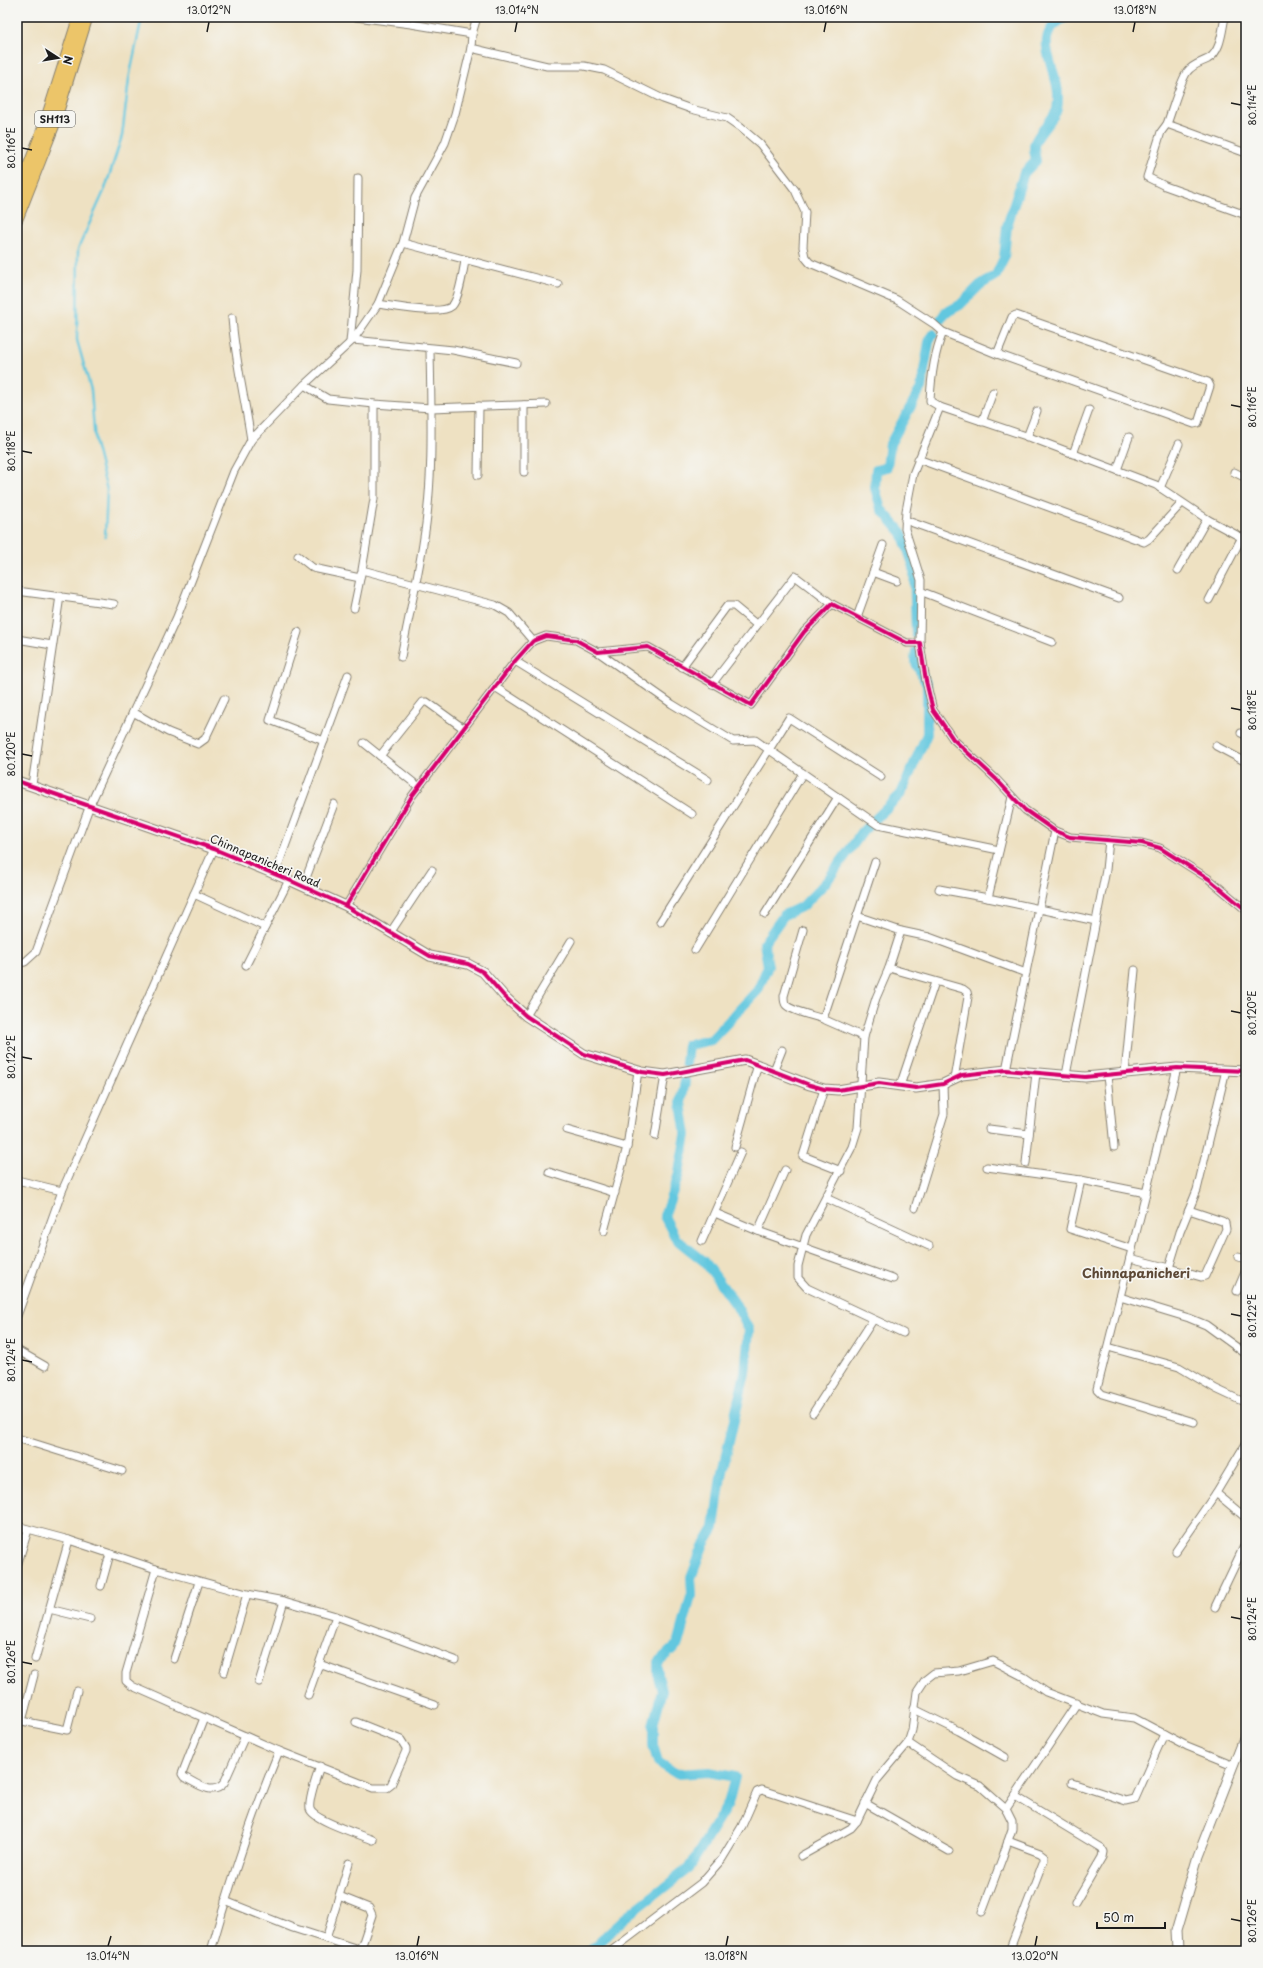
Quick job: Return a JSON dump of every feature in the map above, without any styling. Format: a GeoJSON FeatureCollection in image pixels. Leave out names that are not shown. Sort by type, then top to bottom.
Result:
{"type":"FeatureCollection","features":[{"type":"Feature","properties":{"kind":"main road","name":"SH113"},"geometry":{"type":"LineString","coordinates":[[17,197],[45,124],[78,17]]}},
{"type":"Feature","properties":{"kind":"main road","name":"SH113"},"geometry":{"type":"LineString","coordinates":[[17,219],[53,127],[87,17]]}},
{"type":"Feature","properties":{"kind":"street"},"geometry":{"type":"LineString","coordinates":[[356,17],[412,20],[472,34]]}},
{"type":"Feature","properties":{"kind":"street"},"geometry":{"type":"LineString","coordinates":[[17,963],[25,962],[36,952],[90,805],[177,617],[234,470],[251,440],[304,385],[352,341],[378,304],[403,244],[415,198],[445,143],[455,114],[477,17]]}},
{"type":"Feature","properties":{"kind":"street"},"geometry":{"type":"LineString","coordinates":[[1225,17],[1219,42],[1214,53],[1209,58],[1195,64],[1187,73],[1167,124],[1160,132],[1147,177],[1164,186],[1246,214]]}},
{"type":"Feature","properties":{"kind":"street"},"geometry":{"type":"LineString","coordinates":[[471,48],[547,66],[584,66],[604,70],[663,98],[691,109],[727,118],[760,144],[795,190],[805,212],[803,247],[805,257],[810,263],[897,300],[934,324],[943,332],[998,354],[1194,424],[1198,423],[1210,386],[1208,382],[1016,315],[1012,317],[998,354]]}},
{"type":"Feature","properties":{"kind":"street"},"geometry":{"type":"LineString","coordinates":[[1167,124],[1246,153]]}},
{"type":"Feature","properties":{"kind":"street"},"geometry":{"type":"LineString","coordinates":[[352,341],[357,262],[358,178]]}},
{"type":"Feature","properties":{"kind":"street"},"geometry":{"type":"LineString","coordinates":[[403,244],[558,284]]}},
{"type":"Feature","properties":{"kind":"street"},"geometry":{"type":"LineString","coordinates":[[378,304],[409,309],[446,309],[452,306],[456,299],[465,261]]}},
{"type":"Feature","properties":{"kind":"street"},"geometry":{"type":"LineString","coordinates":[[232,318],[234,351],[242,381],[251,440]]}},
{"type":"Feature","properties":{"kind":"street"},"geometry":{"type":"LineString","coordinates":[[943,332],[937,347],[930,401],[940,407],[1027,437],[1160,488],[1181,504],[1244,539],[1208,600]]}},
{"type":"Feature","properties":{"kind":"street"},"geometry":{"type":"LineString","coordinates":[[352,341],[453,350],[516,363]]}},
{"type":"Feature","properties":{"kind":"street"},"geometry":{"type":"LineString","coordinates":[[401,658],[424,544],[428,502],[431,408],[430,349]]}},
{"type":"Feature","properties":{"kind":"street"},"geometry":{"type":"LineString","coordinates":[[304,385],[328,399],[374,404],[431,408],[546,404]]}},
{"type":"Feature","properties":{"kind":"street"},"geometry":{"type":"LineString","coordinates":[[982,422],[993,392]]}},
{"type":"Feature","properties":{"kind":"street"},"geometry":{"type":"LineString","coordinates":[[354,608],[374,499],[374,404]]}},
{"type":"Feature","properties":{"kind":"street"},"geometry":{"type":"LineString","coordinates":[[524,405],[524,472]]}},
{"type":"Feature","properties":{"kind":"street"},"geometry":{"type":"LineString","coordinates":[[478,475],[479,406]]}},
{"type":"Feature","properties":{"kind":"street"},"geometry":{"type":"LineString","coordinates":[[940,407],[913,474],[905,520],[905,529],[921,580],[920,643],[926,681],[933,710],[953,739],[1025,810],[1055,830],[1070,837],[1142,843],[1160,848],[1209,879],[1246,910]]}},
{"type":"Feature","properties":{"kind":"street"},"geometry":{"type":"LineString","coordinates":[[1073,454],[1089,410]]}},
{"type":"Feature","properties":{"kind":"street"},"geometry":{"type":"LineString","coordinates":[[1027,437],[1038,411]]}},
{"type":"Feature","properties":{"kind":"street"},"geometry":{"type":"LineString","coordinates":[[1116,470],[1129,437]]}},
{"type":"Feature","properties":{"kind":"street"},"geometry":{"type":"LineString","coordinates":[[1160,488],[1179,444]]}},
{"type":"Feature","properties":{"kind":"street"},"geometry":{"type":"LineString","coordinates":[[918,459],[1144,542],[1149,539],[1181,504]]}},
{"type":"Feature","properties":{"kind":"street"},"geometry":{"type":"LineString","coordinates":[[1234,472],[1246,478]]}},
{"type":"Feature","properties":{"kind":"street"},"geometry":{"type":"LineString","coordinates":[[1178,570],[1207,519]]}},
{"type":"Feature","properties":{"kind":"street"},"geometry":{"type":"LineString","coordinates":[[905,520],[1119,598]]}},
{"type":"Feature","properties":{"kind":"street"},"geometry":{"type":"LineString","coordinates":[[857,617],[883,545]]}},
{"type":"Feature","properties":{"kind":"street"},"geometry":{"type":"LineString","coordinates":[[298,556],[313,568],[360,578]]}},
{"type":"Feature","properties":{"kind":"street"},"geometry":{"type":"LineString","coordinates":[[362,570],[503,608],[533,641]]}},
{"type":"Feature","properties":{"kind":"street"},"geometry":{"type":"LineString","coordinates":[[873,572],[897,581]]}},
{"type":"Feature","properties":{"kind":"street"},"geometry":{"type":"LineString","coordinates":[[712,684],[795,576],[832,604],[907,643],[920,643]]}},
{"type":"Feature","properties":{"kind":"street"},"geometry":{"type":"LineString","coordinates":[[17,591],[114,604]]}},
{"type":"Feature","properties":{"kind":"street"},"geometry":{"type":"LineString","coordinates":[[920,591],[1052,642]]}},
{"type":"Feature","properties":{"kind":"street"},"geometry":{"type":"LineString","coordinates":[[32,785],[60,596]]}},
{"type":"Feature","properties":{"kind":"street"},"geometry":{"type":"LineString","coordinates":[[598,652],[648,647],[751,705],[804,632],[832,604]]}},
{"type":"Feature","properties":{"kind":"street"},"geometry":{"type":"LineString","coordinates":[[682,667],[727,606],[734,606],[757,625]]}},
{"type":"Feature","properties":{"kind":"street"},"geometry":{"type":"LineString","coordinates":[[298,632],[270,720],[324,740]]}},
{"type":"Feature","properties":{"kind":"street"},"geometry":{"type":"LineString","coordinates":[[346,906],[419,787],[515,661],[533,641],[546,636],[576,640],[598,652],[672,704],[733,741],[755,740],[878,825],[999,850]]}},
{"type":"Feature","properties":{"kind":"street"},"geometry":{"type":"LineString","coordinates":[[17,639],[52,645]]}},
{"type":"Feature","properties":{"kind":"street"},"geometry":{"type":"LineString","coordinates":[[515,661],[708,780]]}},
{"type":"Feature","properties":{"kind":"street"},"geometry":{"type":"LineString","coordinates":[[275,874],[348,675]]}},
{"type":"Feature","properties":{"kind":"street"},"geometry":{"type":"LineString","coordinates":[[495,687],[692,814]]}},
{"type":"Feature","properties":{"kind":"street"},"geometry":{"type":"LineString","coordinates":[[133,712],[168,732],[198,744],[202,743],[205,739],[224,699]]}},
{"type":"Feature","properties":{"kind":"street"},"geometry":{"type":"LineString","coordinates":[[380,756],[424,701],[464,728]]}},
{"type":"Feature","properties":{"kind":"street"},"geometry":{"type":"LineString","coordinates":[[660,922],[789,718],[881,777]]}},
{"type":"Feature","properties":{"kind":"street"},"geometry":{"type":"LineString","coordinates":[[364,743],[419,787]]}},
{"type":"Feature","properties":{"kind":"street"},"geometry":{"type":"LineString","coordinates":[[1216,746],[1246,762]]}},
{"type":"Feature","properties":{"kind":"street"},"geometry":{"type":"LineString","coordinates":[[695,950],[802,773]]}},
{"type":"Feature","properties":{"kind":"street","name":"Chinnapanicheri Road"},"geometry":{"type":"LineString","coordinates":[[17,781],[214,849],[303,886],[346,906],[430,956],[468,964],[483,972],[504,996],[526,1016],[584,1054],[638,1071],[664,1075],[745,1060],[824,1089],[838,1090],[879,1083],[916,1088],[943,1084],[962,1075],[1006,1070],[1085,1077],[1177,1068],[1246,1071]]}},
{"type":"Feature","properties":{"kind":"street"},"geometry":{"type":"LineString","coordinates":[[765,914],[838,797]]}},
{"type":"Feature","properties":{"kind":"street"},"geometry":{"type":"LineString","coordinates":[[988,898],[1012,797]]}},
{"type":"Feature","properties":{"kind":"street"},"geometry":{"type":"LineString","coordinates":[[303,886],[334,804]]}},
{"type":"Feature","properties":{"kind":"street"},"geometry":{"type":"LineString","coordinates":[[1006,1070],[1055,830]]}},
{"type":"Feature","properties":{"kind":"street"},"geometry":{"type":"LineString","coordinates":[[1066,1075],[1106,870],[1109,840]]}},
{"type":"Feature","properties":{"kind":"street"},"geometry":{"type":"LineString","coordinates":[[17,1316],[62,1191],[214,849]]}},
{"type":"Feature","properties":{"kind":"street"},"geometry":{"type":"LineString","coordinates":[[823,1019],[875,862]]}},
{"type":"Feature","properties":{"kind":"street"},"geometry":{"type":"LineString","coordinates":[[390,933],[432,870]]}},
{"type":"Feature","properties":{"kind":"street"},"geometry":{"type":"LineString","coordinates":[[246,965],[289,880]]}},
{"type":"Feature","properties":{"kind":"street"},"geometry":{"type":"LineString","coordinates":[[939,888],[1096,921]]}},
{"type":"Feature","properties":{"kind":"street"},"geometry":{"type":"LineString","coordinates":[[194,894],[265,927]]}},
{"type":"Feature","properties":{"kind":"street"},"geometry":{"type":"LineString","coordinates":[[857,916],[901,931],[929,937],[1026,972]]}},
{"type":"Feature","properties":{"kind":"street"},"geometry":{"type":"LineString","coordinates":[[803,930],[784,996],[786,1005],[864,1037]]}},
{"type":"Feature","properties":{"kind":"street"},"geometry":{"type":"LineString","coordinates":[[901,931],[889,968],[876,998],[864,1037],[862,1086],[858,1128],[852,1147],[841,1171],[806,1235],[798,1266],[798,1278],[807,1288],[903,1333]]}},
{"type":"Feature","properties":{"kind":"street"},"geometry":{"type":"LineString","coordinates":[[526,1016],[571,941]]}},
{"type":"Feature","properties":{"kind":"street"},"geometry":{"type":"LineString","coordinates":[[889,968],[963,989],[967,992],[968,997],[954,1079]]}},
{"type":"Feature","properties":{"kind":"street"},"geometry":{"type":"LineString","coordinates":[[1125,1073],[1135,970]]}},
{"type":"Feature","properties":{"kind":"street"},"geometry":{"type":"LineString","coordinates":[[900,1086],[935,982]]}},
{"type":"Feature","properties":{"kind":"street"},"geometry":{"type":"LineString","coordinates":[[774,1070],[782,1050]]}},
{"type":"Feature","properties":{"kind":"street"},"geometry":{"type":"LineString","coordinates":[[702,1241],[715,1213],[738,1150],[758,1064]]}},
{"type":"Feature","properties":{"kind":"street"},"geometry":{"type":"LineString","coordinates":[[1177,1068],[1108,1347],[1097,1384],[1098,1392],[1194,1422]]}},
{"type":"Feature","properties":{"kind":"street"},"geometry":{"type":"LineString","coordinates":[[1169,1268],[1180,1232],[1197,1190],[1226,1070]]}},
{"type":"Feature","properties":{"kind":"street"},"geometry":{"type":"LineString","coordinates":[[604,1231],[627,1147],[638,1071]]}},
{"type":"Feature","properties":{"kind":"street"},"geometry":{"type":"LineString","coordinates":[[1026,1163],[1036,1073]]}},
{"type":"Feature","properties":{"kind":"street"},"geometry":{"type":"LineString","coordinates":[[655,1136],[664,1075]]}},
{"type":"Feature","properties":{"kind":"street"},"geometry":{"type":"LineString","coordinates":[[1107,1075],[1114,1147]]}},
{"type":"Feature","properties":{"kind":"street"},"geometry":{"type":"LineString","coordinates":[[916,1208],[944,1114],[943,1084]]}},
{"type":"Feature","properties":{"kind":"street"},"geometry":{"type":"LineString","coordinates":[[824,1089],[803,1156],[841,1171]]}},
{"type":"Feature","properties":{"kind":"street"},"geometry":{"type":"LineString","coordinates":[[989,1129],[1029,1134]]}},
{"type":"Feature","properties":{"kind":"street"},"geometry":{"type":"LineString","coordinates":[[567,1130],[627,1147]]}},
{"type":"Feature","properties":{"kind":"street"},"geometry":{"type":"LineString","coordinates":[[987,1167],[1081,1180],[1146,1193]]}},
{"type":"Feature","properties":{"kind":"street"},"geometry":{"type":"LineString","coordinates":[[758,1231],[785,1170]]}},
{"type":"Feature","properties":{"kind":"street"},"geometry":{"type":"LineString","coordinates":[[549,1172],[615,1193]]}},
{"type":"Feature","properties":{"kind":"street"},"geometry":{"type":"LineString","coordinates":[[17,1180],[62,1191]]}},
{"type":"Feature","properties":{"kind":"street"},"geometry":{"type":"LineString","coordinates":[[1081,1180],[1070,1229],[1132,1249]]}},
{"type":"Feature","properties":{"kind":"street"},"geometry":{"type":"LineString","coordinates":[[826,1198],[929,1246]]}},
{"type":"Feature","properties":{"kind":"street"},"geometry":{"type":"LineString","coordinates":[[1130,1258],[1201,1277],[1205,1276],[1226,1229],[1225,1223],[1189,1210]]}},
{"type":"Feature","properties":{"kind":"street"},"geometry":{"type":"LineString","coordinates":[[715,1213],[758,1231],[893,1279]]}},
{"type":"Feature","properties":{"kind":"street"},"geometry":{"type":"LineString","coordinates":[[1238,1257],[1246,1259]]}},
{"type":"Feature","properties":{"kind":"street"},"geometry":{"type":"LineString","coordinates":[[1238,1291],[1246,1270]]}},
{"type":"Feature","properties":{"kind":"street"},"geometry":{"type":"LineString","coordinates":[[1120,1297],[1189,1318],[1206,1326],[1246,1354]]}},
{"type":"Feature","properties":{"kind":"street"},"geometry":{"type":"LineString","coordinates":[[813,1412],[874,1320]]}},
{"type":"Feature","properties":{"kind":"street"},"geometry":{"type":"LineString","coordinates":[[1108,1347],[1179,1367],[1216,1389],[1246,1403]]}},
{"type":"Feature","properties":{"kind":"street"},"geometry":{"type":"LineString","coordinates":[[17,1350],[44,1366]]}},
{"type":"Feature","properties":{"kind":"street"},"geometry":{"type":"LineString","coordinates":[[17,1438],[122,1471]]}},
{"type":"Feature","properties":{"kind":"street"},"geometry":{"type":"LineString","coordinates":[[1176,1551],[1216,1493],[1246,1443]]}},
{"type":"Feature","properties":{"kind":"street"},"geometry":{"type":"LineString","coordinates":[[1216,1493],[1246,1518]]}},
{"type":"Feature","properties":{"kind":"street"},"geometry":{"type":"LineString","coordinates":[[17,1526],[69,1540],[156,1570],[247,1594],[284,1601],[336,1616],[455,1660]]}},
{"type":"Feature","properties":{"kind":"street"},"geometry":{"type":"LineString","coordinates":[[17,1566],[28,1530]]}},
{"type":"Feature","properties":{"kind":"street"},"geometry":{"type":"LineString","coordinates":[[35,1659],[69,1540]]}},
{"type":"Feature","properties":{"kind":"street"},"geometry":{"type":"LineString","coordinates":[[1215,1607],[1246,1542]]}},
{"type":"Feature","properties":{"kind":"street"},"geometry":{"type":"LineString","coordinates":[[100,1586],[110,1554]]}},
{"type":"Feature","properties":{"kind":"street"},"geometry":{"type":"LineString","coordinates":[[156,1570],[126,1672],[126,1681],[132,1686],[280,1751],[373,1788],[387,1788],[391,1785],[406,1751],[404,1744],[401,1740],[356,1722]]}},
{"type":"Feature","properties":{"kind":"street"},"geometry":{"type":"LineString","coordinates":[[174,1659],[200,1582]]}},
{"type":"Feature","properties":{"kind":"street"},"geometry":{"type":"LineString","coordinates":[[224,1672],[247,1594]]}},
{"type":"Feature","properties":{"kind":"street"},"geometry":{"type":"LineString","coordinates":[[259,1682],[284,1601]]}},
{"type":"Feature","properties":{"kind":"street"},"geometry":{"type":"LineString","coordinates":[[50,1609],[90,1619]]}},
{"type":"Feature","properties":{"kind":"street"},"geometry":{"type":"LineString","coordinates":[[308,1695],[336,1616]]}},
{"type":"Feature","properties":{"kind":"street"},"geometry":{"type":"LineString","coordinates":[[801,1856],[851,1828],[857,1821],[877,1780],[908,1743],[912,1730],[917,1692],[925,1680],[934,1673],[959,1671],[993,1661],[1024,1677],[1046,1692],[1077,1702],[1103,1714],[1134,1718],[1187,1746],[1234,1765]]}},
{"type":"Feature","properties":{"kind":"street"},"geometry":{"type":"LineString","coordinates":[[319,1664],[435,1705]]}},
{"type":"Feature","properties":{"kind":"street"},"geometry":{"type":"LineString","coordinates":[[34,1675],[20,1720],[67,1730],[77,1691]]}},
{"type":"Feature","properties":{"kind":"street"},"geometry":{"type":"LineString","coordinates":[[1006,1809],[1077,1702]]}},
{"type":"Feature","properties":{"kind":"street"},"geometry":{"type":"LineString","coordinates":[[914,1709],[959,1731],[1005,1757]]}},
{"type":"Feature","properties":{"kind":"street"},"geometry":{"type":"LineString","coordinates":[[204,1718],[182,1774],[184,1777],[206,1788],[213,1790],[219,1789],[224,1783],[245,1736]]}},
{"type":"Feature","properties":{"kind":"street"},"geometry":{"type":"LineString","coordinates":[[1177,1951],[1176,1931],[1198,1856],[1246,1733]]}},
{"type":"Feature","properties":{"kind":"street"},"geometry":{"type":"LineString","coordinates":[[1072,1783],[1126,1801],[1135,1800],[1164,1734]]}},
{"type":"Feature","properties":{"kind":"street"},"geometry":{"type":"LineString","coordinates":[[908,1743],[957,1776],[980,1786],[1006,1809],[1012,1821],[1008,1841],[982,1912]]}},
{"type":"Feature","properties":{"kind":"street"},"geometry":{"type":"LineString","coordinates":[[211,1951],[254,1811],[280,1751]]}},
{"type":"Feature","properties":{"kind":"street"},"geometry":{"type":"LineString","coordinates":[[320,1766],[310,1802],[310,1809],[313,1814],[321,1819],[373,1840]]}},
{"type":"Feature","properties":{"kind":"street"},"geometry":{"type":"LineString","coordinates":[[611,1951],[699,1886],[722,1859],[742,1826],[756,1792],[762,1790],[857,1821]]}},
{"type":"Feature","properties":{"kind":"street"},"geometry":{"type":"LineString","coordinates":[[1015,1796],[1101,1848],[1103,1852],[1102,1857],[1075,1903]]}},
{"type":"Feature","properties":{"kind":"street"},"geometry":{"type":"LineString","coordinates":[[865,1803],[949,1852]]}},
{"type":"Feature","properties":{"kind":"street"},"geometry":{"type":"LineString","coordinates":[[1008,1841],[1040,1853],[1044,1856],[1044,1860],[1011,1946]]}},
{"type":"Feature","properties":{"kind":"street"},"geometry":{"type":"LineString","coordinates":[[326,1939],[349,1863]]}},
{"type":"Feature","properties":{"kind":"street"},"geometry":{"type":"LineString","coordinates":[[225,1902],[326,1939],[358,1949],[362,1945],[372,1915],[369,1908],[339,1896]]}},
{"type":"Feature","properties":{"kind":"waterway"},"geometry":{"type":"LineString","coordinates":[[105,537],[107,490],[95,444],[91,390],[77,340],[78,249],[105,189],[122,136],[129,79],[142,17]]}},
{"type":"Feature","properties":{"kind":"waterway"},"geometry":{"type":"LineString","coordinates":[[941,319],[945,313],[960,305],[980,285],[996,275],[1004,258],[1007,226],[1024,173],[1036,161],[1034,148],[1035,142],[1054,116],[1057,109],[1057,87],[1048,54],[1047,43],[1049,33],[1055,24],[1067,17]]}},
{"type":"Feature","properties":{"kind":"waterway"},"geometry":{"type":"LineString","coordinates":[[916,634],[914,567],[902,533],[881,509],[875,488],[876,470],[887,467],[890,444],[921,388],[929,342],[933,334]]}},
{"type":"Feature","properties":{"kind":"waterway"},"geometry":{"type":"LineString","coordinates":[[686,1063],[688,1045],[711,1040],[758,990],[768,966],[764,943],[784,915],[803,906],[827,881],[863,831],[901,794],[927,734],[927,685],[915,661],[916,651]]}},
{"type":"Feature","properties":{"kind":"waterway"},"geometry":{"type":"LineString","coordinates":[[589,1951],[625,1918],[689,1868],[728,1804],[735,1777],[709,1772],[677,1774],[658,1762],[653,1745],[653,1725],[662,1691],[658,1676],[658,1662],[678,1644],[692,1593],[691,1578],[703,1546],[714,1528],[721,1476],[745,1373],[749,1330],[736,1305],[705,1262],[676,1239],[664,1216],[678,1177],[686,1135],[681,1103],[685,1081]]}},
{"type":"Feature","properties":{"kind":"cycle path"},"geometry":{"type":"LineString","coordinates":[[346,906],[412,796],[515,661],[533,641],[546,636],[576,640],[598,652],[648,647],[751,705],[804,632],[832,604],[907,643],[920,643],[926,681],[933,710],[953,739],[996,779],[1025,810],[1055,831],[1070,837],[1142,843],[1160,848],[1209,879],[1246,910]]}},
{"type":"Feature","properties":{"kind":"cycle path"},"geometry":{"type":"LineString","coordinates":[[17,781],[214,849],[289,880],[346,906],[430,956],[468,964],[483,972],[504,996],[526,1016],[584,1054],[642,1072],[665,1075],[745,1060],[810,1085],[824,1089],[838,1090],[879,1083],[916,1088],[943,1084],[962,1075],[1006,1070],[1085,1077],[1177,1068],[1246,1071]]}},
{"type":"Feature","properties":{"kind":"district","name":"Chinnapanicheri"},"geometry":{"type":"Point","coordinates":[1136,1273]}}]}
